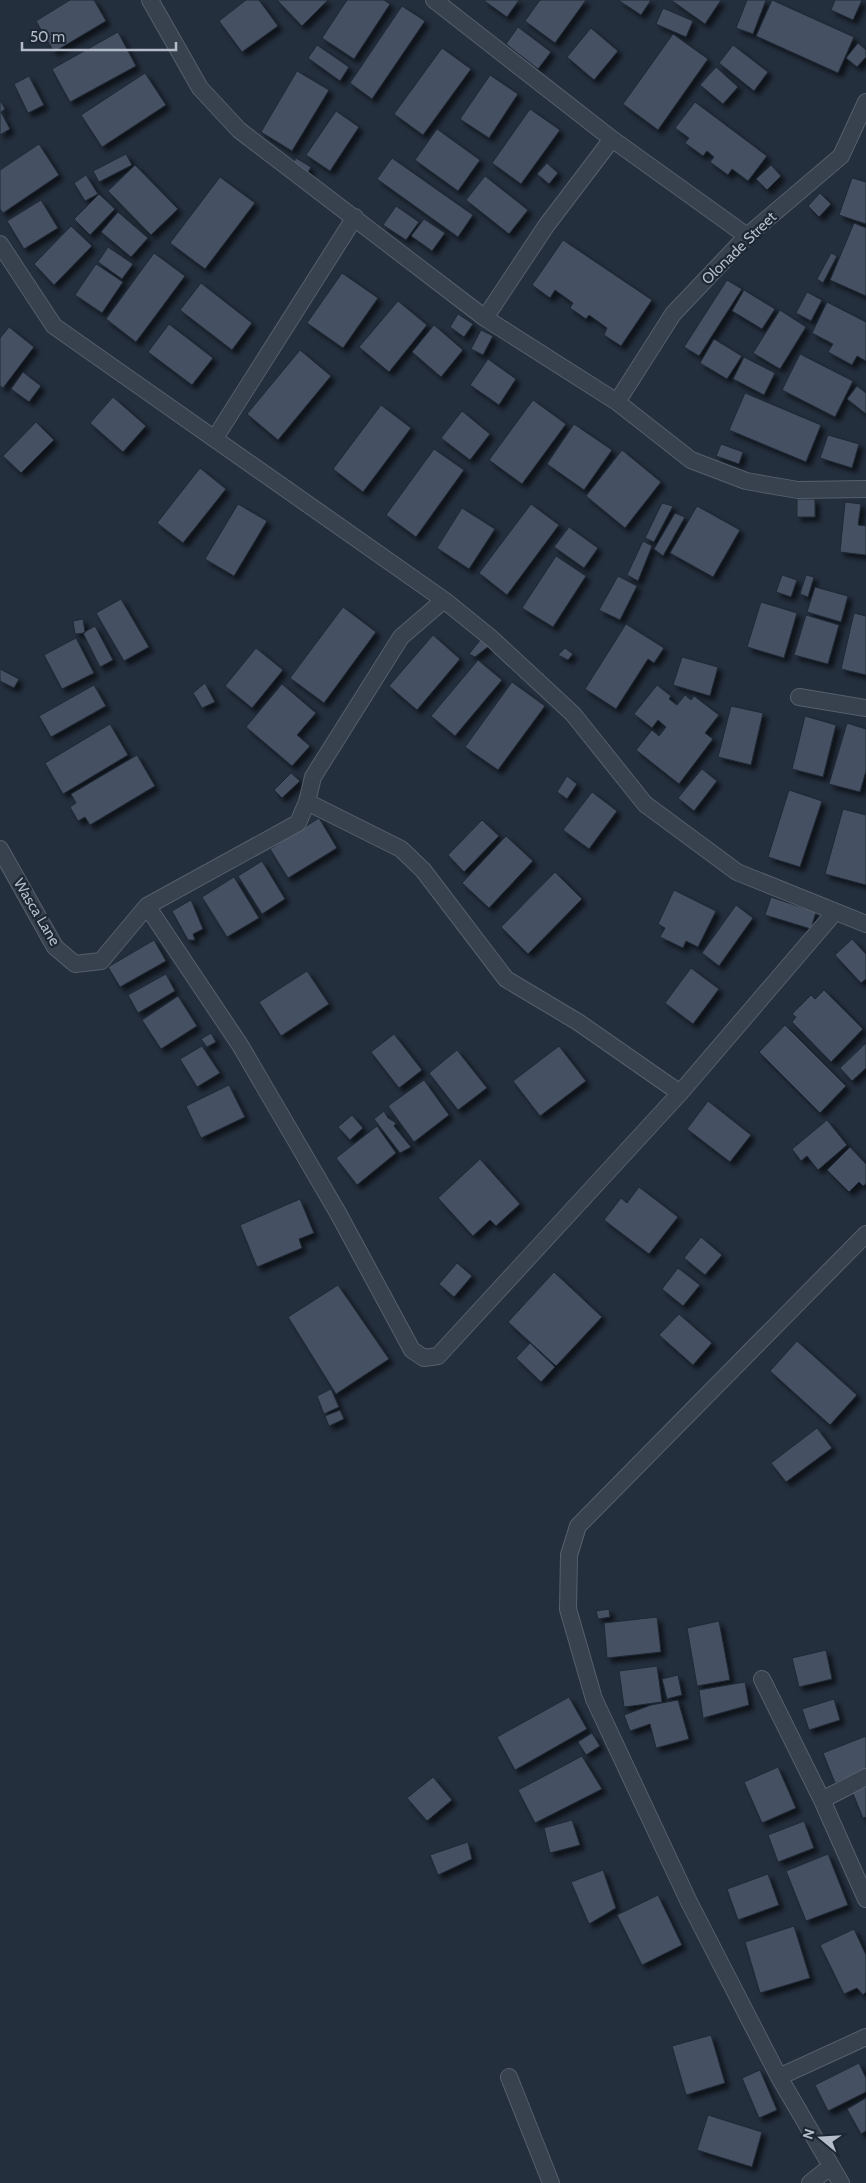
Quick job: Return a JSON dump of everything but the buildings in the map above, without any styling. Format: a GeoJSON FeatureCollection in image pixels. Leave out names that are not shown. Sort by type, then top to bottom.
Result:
{"type":"FeatureCollection","features":[{"type":"Feature","properties":{"kind":"street"},"geometry":{"type":"LineString","coordinates":[[150,0],[200,88],[238,130],[355,217],[485,318],[617,402],[691,460],[746,481],[798,490],[866,489]]}},
{"type":"Feature","properties":{"kind":"street"},"geometry":{"type":"LineString","coordinates":[[434,0],[612,139],[747,236]]}},
{"type":"Feature","properties":{"kind":"street","name":"Olonade Street"},"geometry":{"type":"LineString","coordinates":[[617,402],[673,314],[747,236],[841,156],[866,102]]}},
{"type":"Feature","properties":{"kind":"street"},"geometry":{"type":"LineString","coordinates":[[485,318],[546,226],[612,139]]}},
{"type":"Feature","properties":{"kind":"street"},"geometry":{"type":"LineString","coordinates":[[215,438],[355,217]]}},
{"type":"Feature","properties":{"kind":"street"},"geometry":{"type":"LineString","coordinates":[[0,244],[54,326],[444,600],[491,638],[574,714],[645,804],[737,872],[866,924]]}},
{"type":"Feature","properties":{"kind":"street"},"geometry":{"type":"LineString","coordinates":[[444,600],[400,637],[313,778],[307,802],[298,823],[147,906],[240,1046],[338,1213],[412,1350],[424,1358],[438,1356],[680,1093],[835,912]]}},
{"type":"Feature","properties":{"kind":"street"},"geometry":{"type":"LineString","coordinates":[[799,697],[866,708]]}},
{"type":"Feature","properties":{"kind":"street"},"geometry":{"type":"LineString","coordinates":[[307,802],[401,850],[423,870],[506,979],[578,1022],[680,1093]]}},
{"type":"Feature","properties":{"kind":"street","name":"Wasca Lane"},"geometry":{"type":"LineString","coordinates":[[0,849],[55,947],[75,964],[101,961],[147,906]]}},
{"type":"Feature","properties":{"kind":"street"},"geometry":{"type":"LineString","coordinates":[[841,2183],[830,2168],[778,2076],[689,1902],[594,1699],[568,1609],[569,1555],[578,1526],[866,1234]]}},
{"type":"Feature","properties":{"kind":"street"},"geometry":{"type":"LineString","coordinates":[[762,1679],[822,1800],[866,1899]]}},
{"type":"Feature","properties":{"kind":"street"},"geometry":{"type":"LineString","coordinates":[[822,1800],[866,1777]]}},
{"type":"Feature","properties":{"kind":"street"},"geometry":{"type":"LineString","coordinates":[[778,2076],[866,2037]]}},
{"type":"Feature","properties":{"kind":"street"},"geometry":{"type":"LineString","coordinates":[[508,2077],[551,2183]]}},
{"type":"Feature","properties":{"kind":"street"},"geometry":{"type":"LineString","coordinates":[[810,2183],[830,2168]]}}]}
